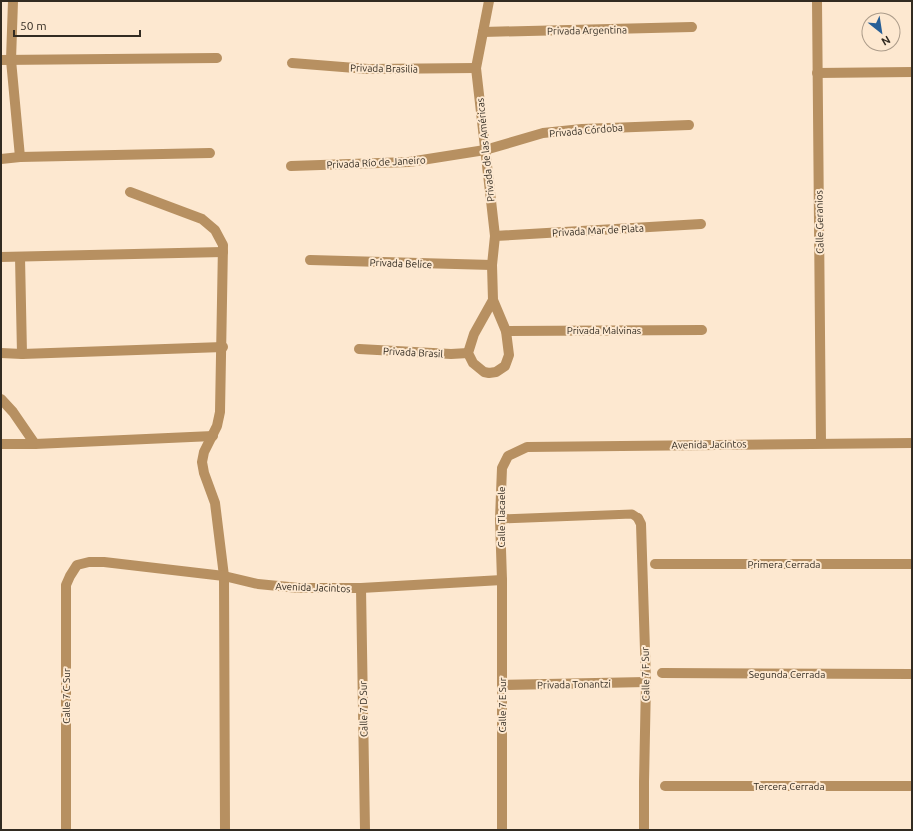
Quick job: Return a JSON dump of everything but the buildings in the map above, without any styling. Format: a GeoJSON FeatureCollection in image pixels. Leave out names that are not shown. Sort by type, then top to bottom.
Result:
{"type":"FeatureCollection","features":[{"type":"Feature","properties":{"kind":"street"},"geometry":{"type":"LineString","coordinates":[[12,1],[6,60],[20,157]]}},
{"type":"Feature","properties":{"kind":"street","name":"Privada de las Américas"},"geometry":{"type":"LineString","coordinates":[[489,1],[476,68],[495,236],[492,265],[493,300]]}},
{"type":"Feature","properties":{"kind":"street","name":"Calle Geranios"},"geometry":{"type":"LineString","coordinates":[[817,1],[821,443]]}},
{"type":"Feature","properties":{"kind":"street","name":"Privada Argentina"},"geometry":{"type":"LineString","coordinates":[[483,32],[692,28]]}},
{"type":"Feature","properties":{"kind":"street"},"geometry":{"type":"LineString","coordinates":[[6,60],[217,58]]}},
{"type":"Feature","properties":{"kind":"street","name":"Privada Brasilia"},"geometry":{"type":"LineString","coordinates":[[292,63],[368,69],[476,68]]}},
{"type":"Feature","properties":{"kind":"street"},"geometry":{"type":"LineString","coordinates":[[817,73],[912,72]]}},
{"type":"Feature","properties":{"kind":"street","name":"Privada Córdoba"},"geometry":{"type":"LineString","coordinates":[[485,150],[543,133],[582,129],[689,125]]}},
{"type":"Feature","properties":{"kind":"street","name":"Privada Río de Janeiro"},"geometry":{"type":"LineString","coordinates":[[291,166],[408,162],[485,150]]}},
{"type":"Feature","properties":{"kind":"street"},"geometry":{"type":"LineString","coordinates":[[1,159],[20,157],[210,153]]}},
{"type":"Feature","properties":{"kind":"street"},"geometry":{"type":"LineString","coordinates":[[130,192],[202,219],[215,230],[224,244],[220,412],[217,426],[204,452],[202,462],[204,473],[215,503],[224,576],[225,830]]}},
{"type":"Feature","properties":{"kind":"street","name":"Privada Mar de Plata"},"geometry":{"type":"LineString","coordinates":[[495,236],[701,224]]}},
{"type":"Feature","properties":{"kind":"street"},"geometry":{"type":"LineString","coordinates":[[1,257],[223,252]]}},
{"type":"Feature","properties":{"kind":"street"},"geometry":{"type":"LineString","coordinates":[[20,257],[22,354]]}},
{"type":"Feature","properties":{"kind":"street","name":"Privada Belice"},"geometry":{"type":"LineString","coordinates":[[310,260],[492,265]]}},
{"type":"Feature","properties":{"kind":"street"},"geometry":{"type":"LineString","coordinates":[[493,300],[506,331],[509,355],[505,366],[496,372],[489,373],[484,372],[473,363],[468,353],[474,334],[493,300]]}},
{"type":"Feature","properties":{"kind":"street","name":"Privada Malvinas"},"geometry":{"type":"LineString","coordinates":[[506,331],[702,330]]}},
{"type":"Feature","properties":{"kind":"street"},"geometry":{"type":"LineString","coordinates":[[1,353],[22,354],[222,347]]}},
{"type":"Feature","properties":{"kind":"street","name":"Privada Brasil"},"geometry":{"type":"LineString","coordinates":[[358,350],[451,354],[468,353]]}},
{"type":"Feature","properties":{"kind":"street"},"geometry":{"type":"LineString","coordinates":[[1,399],[35,444]]}},
{"type":"Feature","properties":{"kind":"street"},"geometry":{"type":"LineString","coordinates":[[1,444],[35,444],[213,436]]}},
{"type":"Feature","properties":{"kind":"street","name":"Avenida Jacintos"},"geometry":{"type":"LineString","coordinates":[[508,456],[527,447],[912,443]]}},
{"type":"Feature","properties":{"kind":"street","name":"Calle Tlacaele"},"geometry":{"type":"LineString","coordinates":[[502,580],[500,519],[502,468],[508,456]]}},
{"type":"Feature","properties":{"kind":"street","name":"Calle 7 F Sur"},"geometry":{"type":"LineString","coordinates":[[638,518],[641,524],[646,682],[644,830]]}},
{"type":"Feature","properties":{"kind":"street","name":"Avenida Jacintos"},"geometry":{"type":"LineString","coordinates":[[77,565],[89,562],[104,562],[224,576],[258,584],[299,588],[361,588],[502,580]]}},
{"type":"Feature","properties":{"kind":"street","name":"Primera Cerrada"},"geometry":{"type":"LineString","coordinates":[[655,564],[912,564]]}},
{"type":"Feature","properties":{"kind":"street","name":"Calle 7 C Sur"},"geometry":{"type":"LineString","coordinates":[[66,830],[66,585],[77,565]]}},
{"type":"Feature","properties":{"kind":"street","name":"Calle 7 E Sur"},"geometry":{"type":"LineString","coordinates":[[502,580],[502,830]]}},
{"type":"Feature","properties":{"kind":"street","name":"Calle 7 D Sur"},"geometry":{"type":"LineString","coordinates":[[361,588],[365,830]]}},
{"type":"Feature","properties":{"kind":"street","name":"Segunda Cerrada"},"geometry":{"type":"LineString","coordinates":[[662,673],[912,674]]}},
{"type":"Feature","properties":{"kind":"street","name":"Privada Tonantzi"},"geometry":{"type":"LineString","coordinates":[[502,685],[646,682]]}},
{"type":"Feature","properties":{"kind":"street","name":"Tercera Cerrada"},"geometry":{"type":"LineString","coordinates":[[665,786],[912,786]]}},
{"type":"Feature","properties":{"kind":"lane"},"geometry":{"type":"LineString","coordinates":[[500,519],[632,514],[638,518]]}}]}
